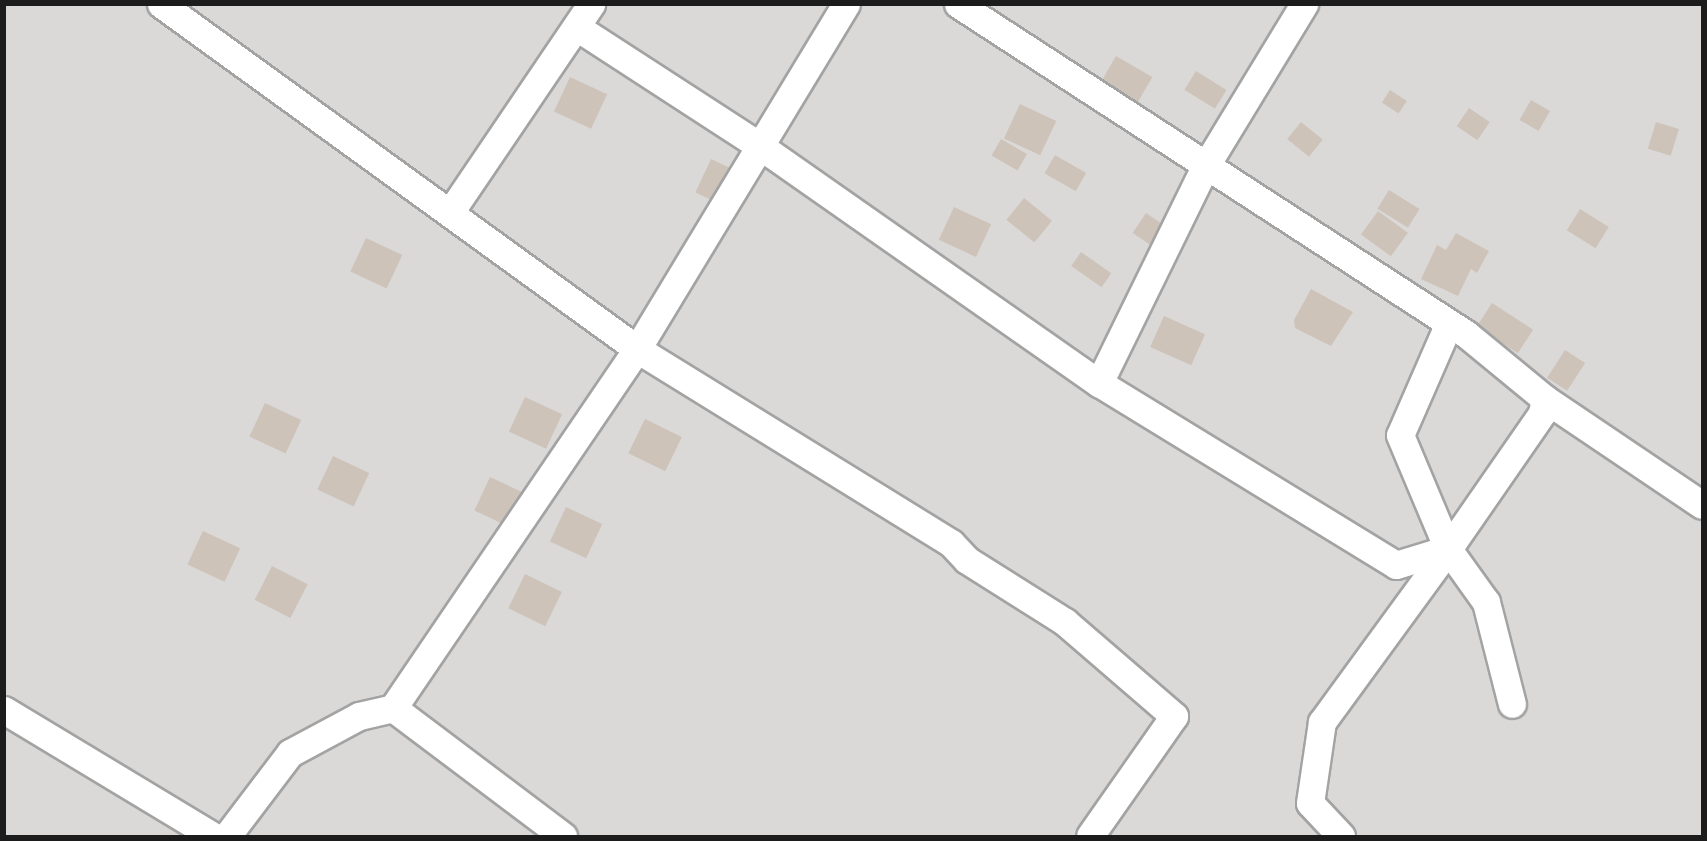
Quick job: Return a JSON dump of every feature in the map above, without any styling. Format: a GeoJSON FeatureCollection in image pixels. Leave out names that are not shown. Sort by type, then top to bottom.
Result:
{"type":"FeatureCollection","features":[{"type":"Feature","properties":{"kind":"street"},"geometry":{"type":"LineString","coordinates":[[161,4],[451,211],[464,227],[638,349],[951,543],[968,560],[1065,622],[1174,716],[1090,837]]}},
{"type":"Feature","properties":{"kind":"street"},"geometry":{"type":"LineString","coordinates":[[451,211],[578,28],[591,4]]}},
{"type":"Feature","properties":{"kind":"street"},"geometry":{"type":"LineString","coordinates":[[227,837],[290,753],[359,716],[393,708],[638,349],[846,4]]}},
{"type":"Feature","properties":{"kind":"street"},"geometry":{"type":"LineString","coordinates":[[958,4],[1205,167],[1449,323],[1545,399],[1702,505]]}},
{"type":"Feature","properties":{"kind":"street"},"geometry":{"type":"LineString","coordinates":[[1099,383],[1205,167],[1304,4]]}},
{"type":"Feature","properties":{"kind":"street"},"geometry":{"type":"LineString","coordinates":[[578,28],[760,146],[1099,383],[1396,565],[1448,549]]}},
{"type":"Feature","properties":{"kind":"street"},"geometry":{"type":"LineString","coordinates":[[1449,323],[1400,435],[1448,549],[1486,602],[1512,704]]}},
{"type":"Feature","properties":{"kind":"street"},"geometry":{"type":"LineString","coordinates":[[1341,837],[1310,803],[1322,722],[1448,549],[1542,413],[1545,399]]}},
{"type":"Feature","properties":{"kind":"street"},"geometry":{"type":"LineString","coordinates":[[393,708],[563,837]]}},
{"type":"Feature","properties":{"kind":"street"},"geometry":{"type":"LineString","coordinates":[[4,710],[213,837]]}},
{"type":"Feature","properties":{"kind":"shaded area"},"geometry":{"type":"Polygon","coordinates":[[[5,5],[1702,5],[1702,836],[5,836],[5,5]]]}},
{"type":"Feature","properties":{"kind":"building"},"geometry":{"type":"Polygon","coordinates":[[[1116,56],[1152,77],[1138,102],[1102,81],[1116,56]]]}},
{"type":"Feature","properties":{"kind":"building"},"geometry":{"type":"Polygon","coordinates":[[[1196,71],[1227,90],[1215,109],[1184,90],[1196,71]]]}},
{"type":"Feature","properties":{"kind":"building"},"geometry":{"type":"Polygon","coordinates":[[[570,77],[607,94],[591,129],[554,111],[570,77]]]}},
{"type":"Feature","properties":{"kind":"building"},"geometry":{"type":"Polygon","coordinates":[[[1390,90],[1407,101],[1399,113],[1382,103],[1390,90]]]}},
{"type":"Feature","properties":{"kind":"building"},"geometry":{"type":"Polygon","coordinates":[[[1531,100],[1550,111],[1539,131],[1520,120],[1531,100]]]}},
{"type":"Feature","properties":{"kind":"building"},"geometry":{"type":"Polygon","coordinates":[[[1020,104],[1056,121],[1040,155],[1004,138],[1020,104]]]}},
{"type":"Feature","properties":{"kind":"building"},"geometry":{"type":"Polygon","coordinates":[[[1469,108],[1490,122],[1477,140],[1457,126],[1469,108]]]}},
{"type":"Feature","properties":{"kind":"building"},"geometry":{"type":"Polygon","coordinates":[[[1301,122],[1323,140],[1309,157],[1287,139],[1301,122]]]}},
{"type":"Feature","properties":{"kind":"building"},"geometry":{"type":"Polygon","coordinates":[[[1656,122],[1679,129],[1671,156],[1648,149],[1656,122]]]}},
{"type":"Feature","properties":{"kind":"building"},"geometry":{"type":"Polygon","coordinates":[[[1001,139],[1027,154],[1017,170],[992,155],[1001,139]]]}},
{"type":"Feature","properties":{"kind":"building"},"geometry":{"type":"Polygon","coordinates":[[[1055,155],[1086,173],[1076,191],[1044,173],[1055,155]]]}},
{"type":"Feature","properties":{"kind":"building"},"geometry":{"type":"Polygon","coordinates":[[[711,159],[747,176],[732,209],[695,193],[711,159]]]}},
{"type":"Feature","properties":{"kind":"building"},"geometry":{"type":"Polygon","coordinates":[[[1389,190],[1420,209],[1408,228],[1377,209],[1389,190]]]}},
{"type":"Feature","properties":{"kind":"building"},"geometry":{"type":"Polygon","coordinates":[[[1024,198],[1052,221],[1034,242],[1006,220],[1024,198]]]}},
{"type":"Feature","properties":{"kind":"building"},"geometry":{"type":"Polygon","coordinates":[[[954,207],[991,224],[976,257],[939,240],[954,207]]]}},
{"type":"Feature","properties":{"kind":"building"},"geometry":{"type":"Polygon","coordinates":[[[1580,209],[1609,227],[1596,248],[1567,230],[1580,209]]]}},
{"type":"Feature","properties":{"kind":"building"},"geometry":{"type":"Polygon","coordinates":[[[1378,211],[1408,233],[1391,256],[1361,234],[1378,211]]]}},
{"type":"Feature","properties":{"kind":"building"},"geometry":{"type":"Polygon","coordinates":[[[1146,213],[1164,225],[1151,245],[1133,233],[1146,213]]]}},
{"type":"Feature","properties":{"kind":"building"},"geometry":{"type":"Polygon","coordinates":[[[1456,233],[1489,251],[1477,273],[1471,269],[1458,296],[1421,279],[1437,245],[1446,250],[1456,233]]]}},
{"type":"Feature","properties":{"kind":"building"},"geometry":{"type":"Polygon","coordinates":[[[366,238],[402,255],[387,288],[350,272],[366,238]]]}},
{"type":"Feature","properties":{"kind":"building"},"geometry":{"type":"Polygon","coordinates":[[[1081,252],[1111,273],[1102,287],[1071,266],[1081,252]]]}},
{"type":"Feature","properties":{"kind":"building"},"geometry":{"type":"Polygon","coordinates":[[[1311,289],[1353,312],[1331,346],[1295,328],[1294,320],[1311,289]]]}},
{"type":"Feature","properties":{"kind":"building"},"geometry":{"type":"Polygon","coordinates":[[[1492,303],[1533,330],[1518,353],[1477,326],[1492,303]]]}},
{"type":"Feature","properties":{"kind":"building"},"geometry":{"type":"Polygon","coordinates":[[[1164,316],[1205,334],[1191,365],[1150,347],[1164,316]]]}},
{"type":"Feature","properties":{"kind":"building"},"geometry":{"type":"Polygon","coordinates":[[[1565,350],[1585,363],[1567,391],[1547,378],[1565,350]]]}},
{"type":"Feature","properties":{"kind":"building"},"geometry":{"type":"Polygon","coordinates":[[[525,397],[562,414],[546,449],[509,431],[525,397]]]}},
{"type":"Feature","properties":{"kind":"building"},"geometry":{"type":"Polygon","coordinates":[[[265,403],[301,420],[286,453],[249,437],[265,403]]]}},
{"type":"Feature","properties":{"kind":"building"},"geometry":{"type":"Polygon","coordinates":[[[645,419],[682,437],[665,471],[628,453],[645,419]]]}},
{"type":"Feature","properties":{"kind":"building"},"geometry":{"type":"Polygon","coordinates":[[[333,456],[369,473],[354,506],[317,490],[333,456]]]}},
{"type":"Feature","properties":{"kind":"building"},"geometry":{"type":"Polygon","coordinates":[[[490,477],[526,494],[511,527],[474,511],[490,477]]]}},
{"type":"Feature","properties":{"kind":"building"},"geometry":{"type":"Polygon","coordinates":[[[566,507],[602,524],[586,558],[550,541],[566,507]]]}},
{"type":"Feature","properties":{"kind":"building"},"geometry":{"type":"Polygon","coordinates":[[[203,531],[240,548],[225,582],[187,565],[203,531]]]}},
{"type":"Feature","properties":{"kind":"building"},"geometry":{"type":"Polygon","coordinates":[[[272,566],[308,584],[290,618],[255,600],[272,566]]]}},
{"type":"Feature","properties":{"kind":"building"},"geometry":{"type":"Polygon","coordinates":[[[525,574],[562,592],[545,626],[508,608],[525,574]]]}}]}
